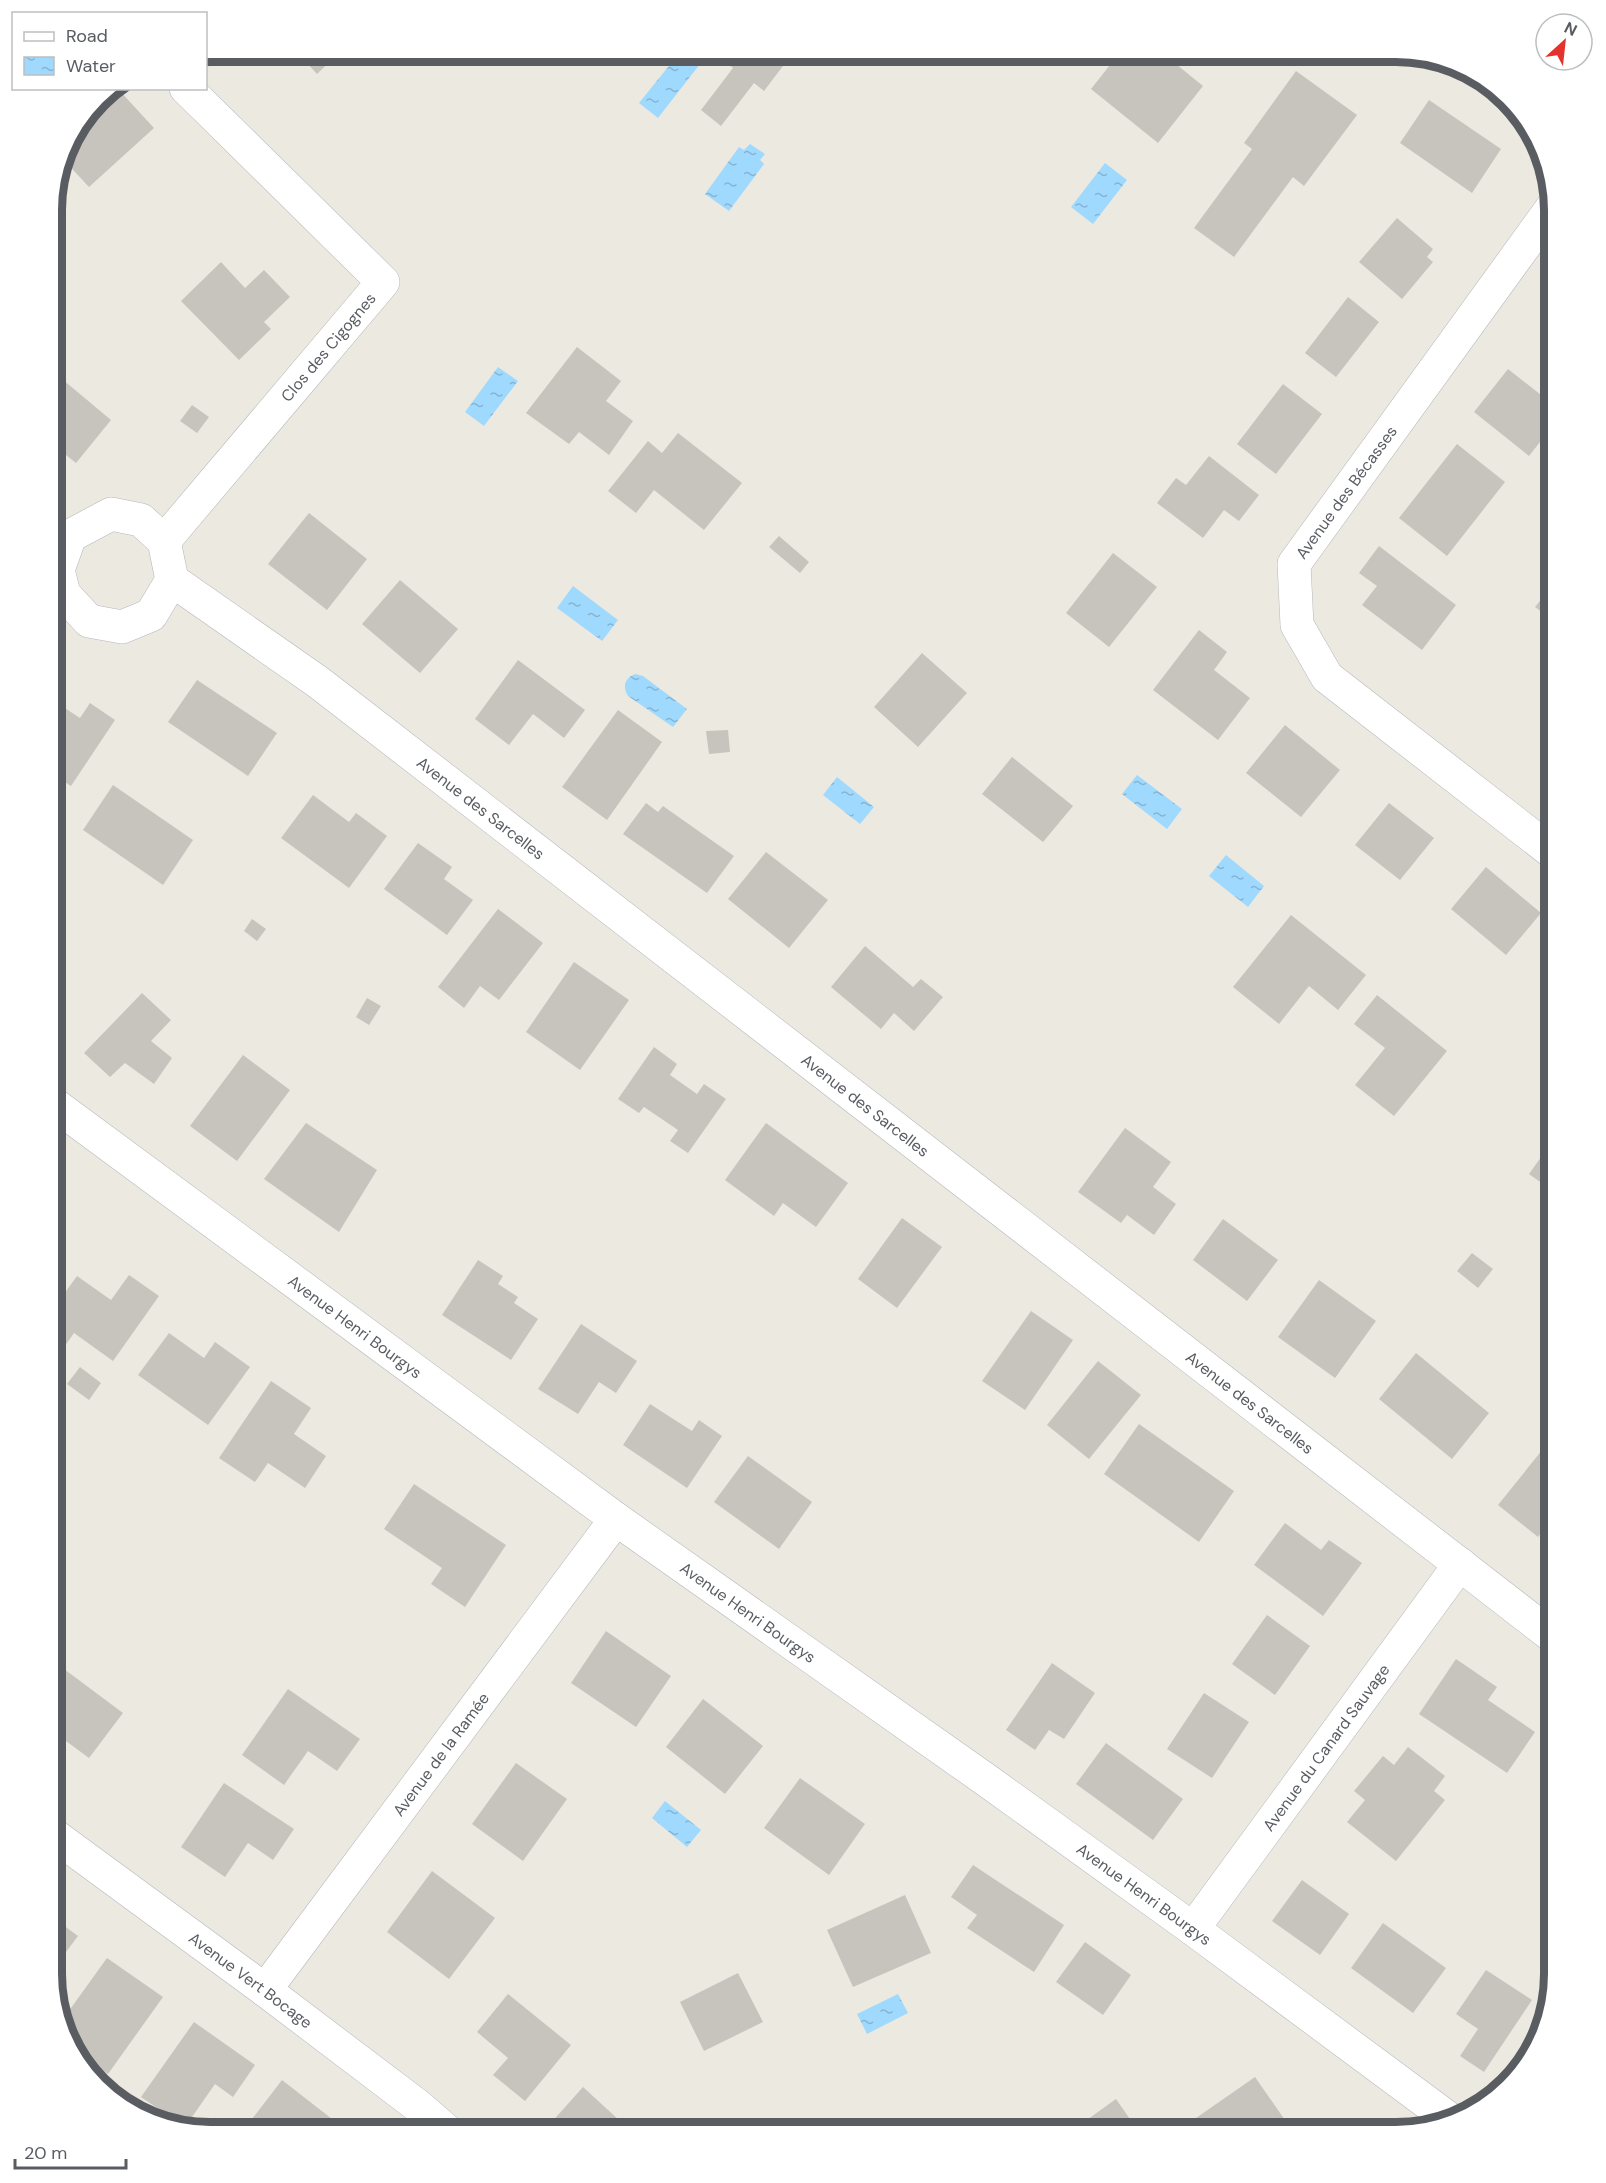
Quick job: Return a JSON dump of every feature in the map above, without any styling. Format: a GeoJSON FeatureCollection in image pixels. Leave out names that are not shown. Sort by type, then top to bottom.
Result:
{"type":"FeatureCollection","features":[{"type":"Feature","properties":{"kind":"street","name":"Clos des Cigognes"},"geometry":{"type":"LineString","coordinates":[[164,542],[383,282],[188,90]]}},
{"type":"Feature","properties":{"kind":"street","name":"Avenue des Bécasses"},"geometry":{"type":"LineString","coordinates":[[1544,219],[1294,564],[1297,625],[1327,677],[1544,845]]}},
{"type":"Feature","properties":{"kind":"street"},"geometry":{"type":"LineString","coordinates":[[62,553],[70,536],[111,514],[141,520],[164,542],[171,580],[151,615],[122,627],[89,621],[64,594],[62,588]]}},
{"type":"Feature","properties":{"kind":"street","name":"Avenue des Sarcelles"},"geometry":{"type":"LineString","coordinates":[[171,580],[318,682],[1544,1629]]}},
{"type":"Feature","properties":{"kind":"street","name":"Avenue Henri Bourgys"},"geometry":{"type":"LineString","coordinates":[[62,1110],[616,1519],[1193,1929],[1442,2114]]}},
{"type":"Feature","properties":{"kind":"street","name":"Avenue de la Ramée"},"geometry":{"type":"LineString","coordinates":[[265,1990],[616,1519]]}},
{"type":"Feature","properties":{"kind":"street","name":"Avenue du Canard Sauvage"},"geometry":{"type":"LineString","coordinates":[[1193,1929],[1460,1564]]}},
{"type":"Feature","properties":{"kind":"street","name":"Avenue Vert Bocage"},"geometry":{"type":"LineString","coordinates":[[62,1841],[265,1990],[436,2121]]}},
{"type":"Feature","properties":{"kind":"water"},"geometry":{"type":"Polygon","coordinates":[[[672,62],[698,62],[700,64],[658,118],[639,103],[672,62]]]}},
{"type":"Feature","properties":{"kind":"water"},"geometry":{"type":"Polygon","coordinates":[[[750,144],[765,154],[760,160],[764,164],[729,211],[705,194],[739,147],[744,150],[750,144]]]}},
{"type":"Feature","properties":{"kind":"water"},"geometry":{"type":"Polygon","coordinates":[[[1105,163],[1127,180],[1093,224],[1071,207],[1105,163]]]}},
{"type":"Feature","properties":{"kind":"water"},"geometry":{"type":"Polygon","coordinates":[[[498,367],[518,381],[484,426],[465,412],[498,367]]]}},
{"type":"Feature","properties":{"kind":"water"},"geometry":{"type":"Polygon","coordinates":[[[573,586],[618,620],[602,641],[557,608],[573,586]]]}},
{"type":"Feature","properties":{"kind":"water"},"geometry":{"type":"Polygon","coordinates":[[[635,674],[643,676],[687,709],[673,727],[628,696],[625,689],[626,683],[635,674]]]}},
{"type":"Feature","properties":{"kind":"water"},"geometry":{"type":"Polygon","coordinates":[[[1137,775],[1182,809],[1167,829],[1122,794],[1137,775]]]}},
{"type":"Feature","properties":{"kind":"water"},"geometry":{"type":"Polygon","coordinates":[[[837,777],[874,807],[860,824],[823,795],[837,777]]]}},
{"type":"Feature","properties":{"kind":"water"},"geometry":{"type":"Polygon","coordinates":[[[1226,855],[1264,886],[1248,907],[1209,876],[1226,855]]]}},
{"type":"Feature","properties":{"kind":"water"},"geometry":{"type":"Polygon","coordinates":[[[665,1801],[701,1830],[687,1847],[652,1818],[665,1801]]]}},
{"type":"Feature","properties":{"kind":"water"},"geometry":{"type":"Polygon","coordinates":[[[898,1994],[908,2013],[867,2034],[857,2014],[898,1994]]]}},
{"type":"Feature","properties":{"kind":"building"},"geometry":{"type":"Polygon","coordinates":[[[306,62],[330,62],[317,74],[306,62]]]}},
{"type":"Feature","properties":{"kind":"building"},"geometry":{"type":"Polygon","coordinates":[[[726,62],[786,62],[764,91],[754,83],[721,126],[701,110],[733,68],[726,62]]]}},
{"type":"Feature","properties":{"kind":"building"},"geometry":{"type":"Polygon","coordinates":[[[1112,62],[1174,62],[1203,86],[1158,143],[1091,89],[1112,62]]]}},
{"type":"Feature","properties":{"kind":"building"},"geometry":{"type":"Polygon","coordinates":[[[1296,71],[1357,115],[1304,186],[1293,177],[1234,257],[1194,228],[1252,149],[1244,143],[1296,71]]]}},
{"type":"Feature","properties":{"kind":"building"},"geometry":{"type":"Polygon","coordinates":[[[120,92],[154,128],[89,187],[69,165],[81,136],[92,120],[120,92]]]}},
{"type":"Feature","properties":{"kind":"building"},"geometry":{"type":"Polygon","coordinates":[[[1429,100],[1501,149],[1472,193],[1400,143],[1429,100]]]}},
{"type":"Feature","properties":{"kind":"building"},"geometry":{"type":"Polygon","coordinates":[[[1397,218],[1433,249],[1427,257],[1433,262],[1402,299],[1359,262],[1397,218]]]}},
{"type":"Feature","properties":{"kind":"building"},"geometry":{"type":"Polygon","coordinates":[[[221,262],[245,288],[264,270],[290,297],[264,322],[271,329],[239,360],[181,301],[221,262]]]}},
{"type":"Feature","properties":{"kind":"building"},"geometry":{"type":"Polygon","coordinates":[[[1348,297],[1379,322],[1336,377],[1305,353],[1348,297]]]}},
{"type":"Feature","properties":{"kind":"building"},"geometry":{"type":"Polygon","coordinates":[[[577,347],[621,381],[606,401],[633,421],[609,455],[579,432],[569,444],[526,413],[577,347]]]}},
{"type":"Feature","properties":{"kind":"building"},"geometry":{"type":"Polygon","coordinates":[[[1508,369],[1544,397],[1544,437],[1529,456],[1474,412],[1508,369]]]}},
{"type":"Feature","properties":{"kind":"building"},"geometry":{"type":"Polygon","coordinates":[[[62,379],[111,420],[76,463],[62,452],[62,379]]]}},
{"type":"Feature","properties":{"kind":"building"},"geometry":{"type":"Polygon","coordinates":[[[1283,384],[1322,414],[1276,474],[1237,444],[1283,384]]]}},
{"type":"Feature","properties":{"kind":"building"},"geometry":{"type":"Polygon","coordinates":[[[192,405],[209,417],[197,433],[180,421],[192,405]]]}},
{"type":"Feature","properties":{"kind":"building"},"geometry":{"type":"Polygon","coordinates":[[[678,433],[742,483],[704,530],[654,490],[636,513],[608,491],[648,441],[662,453],[678,433]]]}},
{"type":"Feature","properties":{"kind":"building"},"geometry":{"type":"Polygon","coordinates":[[[1457,444],[1505,482],[1447,556],[1399,518],[1457,444]]]}},
{"type":"Feature","properties":{"kind":"building"},"geometry":{"type":"Polygon","coordinates":[[[1209,456],[1259,495],[1239,521],[1224,510],[1203,538],[1157,503],[1176,478],[1186,485],[1209,456]]]}},
{"type":"Feature","properties":{"kind":"building"},"geometry":{"type":"Polygon","coordinates":[[[309,513],[367,559],[327,610],[268,564],[309,513]]]}},
{"type":"Feature","properties":{"kind":"building"},"geometry":{"type":"Polygon","coordinates":[[[779,536],[809,562],[800,573],[769,547],[779,536]]]}},
{"type":"Feature","properties":{"kind":"building"},"geometry":{"type":"Polygon","coordinates":[[[1379,546],[1456,605],[1422,650],[1362,605],[1377,586],[1359,573],[1379,546]]]}},
{"type":"Feature","properties":{"kind":"building"},"geometry":{"type":"Polygon","coordinates":[[[1113,553],[1157,587],[1109,647],[1066,613],[1113,553]]]}},
{"type":"Feature","properties":{"kind":"building"},"geometry":{"type":"Polygon","coordinates":[[[400,580],[458,629],[420,673],[362,624],[400,580]]]}},
{"type":"Feature","properties":{"kind":"building"},"geometry":{"type":"Polygon","coordinates":[[[1544,596],[1544,614],[1535,607],[1544,596]]]}},
{"type":"Feature","properties":{"kind":"building"},"geometry":{"type":"Polygon","coordinates":[[[1199,630],[1227,652],[1214,670],[1250,698],[1218,740],[1153,690],[1199,630]]]}},
{"type":"Feature","properties":{"kind":"building"},"geometry":{"type":"Polygon","coordinates":[[[922,653],[967,693],[918,747],[874,707],[922,653]]]}},
{"type":"Feature","properties":{"kind":"building"},"geometry":{"type":"Polygon","coordinates":[[[518,660],[585,710],[564,738],[533,714],[509,745],[475,719],[518,660]]]}},
{"type":"Feature","properties":{"kind":"building"},"geometry":{"type":"Polygon","coordinates":[[[197,680],[277,733],[248,776],[168,722],[197,680]]]}},
{"type":"Feature","properties":{"kind":"building"},"geometry":{"type":"Polygon","coordinates":[[[90,703],[115,720],[71,786],[62,780],[62,706],[80,718],[90,703]]]}},
{"type":"Feature","properties":{"kind":"building"},"geometry":{"type":"Polygon","coordinates":[[[618,710],[662,742],[607,820],[562,787],[618,710]]]}},
{"type":"Feature","properties":{"kind":"building"},"geometry":{"type":"Polygon","coordinates":[[[1285,725],[1340,770],[1301,817],[1246,773],[1285,725]]]}},
{"type":"Feature","properties":{"kind":"building"},"geometry":{"type":"Polygon","coordinates":[[[728,730],[730,752],[709,754],[706,731],[728,730]]]}},
{"type":"Feature","properties":{"kind":"building"},"geometry":{"type":"Polygon","coordinates":[[[1012,757],[1073,806],[1043,842],[982,794],[1012,757]]]}},
{"type":"Feature","properties":{"kind":"building"},"geometry":{"type":"Polygon","coordinates":[[[113,785],[193,840],[163,885],[83,830],[113,785]]]}},
{"type":"Feature","properties":{"kind":"building"},"geometry":{"type":"Polygon","coordinates":[[[313,795],[349,822],[356,813],[387,836],[349,888],[281,838],[313,795]]]}},
{"type":"Feature","properties":{"kind":"building"},"geometry":{"type":"Polygon","coordinates":[[[646,803],[658,812],[663,806],[734,856],[707,893],[623,834],[646,803]]]}},
{"type":"Feature","properties":{"kind":"building"},"geometry":{"type":"Polygon","coordinates":[[[1389,803],[1434,838],[1400,880],[1355,845],[1389,803]]]}},
{"type":"Feature","properties":{"kind":"building"},"geometry":{"type":"Polygon","coordinates":[[[418,843],[452,867],[444,879],[473,900],[447,935],[384,889],[418,843]]]}},
{"type":"Feature","properties":{"kind":"building"},"geometry":{"type":"Polygon","coordinates":[[[766,852],[828,900],[789,948],[728,899],[766,852]]]}},
{"type":"Feature","properties":{"kind":"building"},"geometry":{"type":"Polygon","coordinates":[[[1486,867],[1541,913],[1506,955],[1451,909],[1486,867]]]}},
{"type":"Feature","properties":{"kind":"building"},"geometry":{"type":"Polygon","coordinates":[[[498,909],[543,943],[499,1000],[480,986],[464,1008],[438,987],[498,909]]]}},
{"type":"Feature","properties":{"kind":"building"},"geometry":{"type":"Polygon","coordinates":[[[1291,915],[1366,975],[1338,1010],[1309,986],[1279,1024],[1233,987],[1291,915]]]}},
{"type":"Feature","properties":{"kind":"building"},"geometry":{"type":"Polygon","coordinates":[[[252,919],[266,929],[257,941],[244,931],[252,919]]]}},
{"type":"Feature","properties":{"kind":"building"},"geometry":{"type":"Polygon","coordinates":[[[865,946],[913,987],[921,979],[943,997],[914,1031],[894,1013],[881,1029],[831,987],[865,946]]]}},
{"type":"Feature","properties":{"kind":"building"},"geometry":{"type":"Polygon","coordinates":[[[574,962],[629,1000],[580,1070],[526,1032],[574,962]]]}},
{"type":"Feature","properties":{"kind":"building"},"geometry":{"type":"Polygon","coordinates":[[[142,993],[171,1020],[151,1041],[172,1058],[154,1084],[125,1063],[110,1077],[84,1053],[142,993]]]}},
{"type":"Feature","properties":{"kind":"building"},"geometry":{"type":"Polygon","coordinates":[[[1377,995],[1447,1051],[1394,1116],[1355,1085],[1385,1048],[1354,1024],[1377,995]]]}},
{"type":"Feature","properties":{"kind":"building"},"geometry":{"type":"Polygon","coordinates":[[[367,998],[381,1006],[369,1025],[356,1017],[367,998]]]}},
{"type":"Feature","properties":{"kind":"building"},"geometry":{"type":"Polygon","coordinates":[[[654,1047],[677,1064],[670,1075],[697,1094],[704,1084],[726,1099],[688,1153],[670,1141],[678,1130],[644,1107],[639,1113],[618,1099],[654,1047]]]}},
{"type":"Feature","properties":{"kind":"building"},"geometry":{"type":"Polygon","coordinates":[[[243,1055],[290,1090],[237,1161],[190,1126],[243,1055]]]}},
{"type":"Feature","properties":{"kind":"building"},"geometry":{"type":"Polygon","coordinates":[[[306,1123],[377,1170],[339,1232],[264,1179],[306,1123]]]}},
{"type":"Feature","properties":{"kind":"building"},"geometry":{"type":"Polygon","coordinates":[[[766,1123],[848,1183],[816,1227],[783,1203],[774,1216],[725,1180],[766,1123]]]}},
{"type":"Feature","properties":{"kind":"building"},"geometry":{"type":"Polygon","coordinates":[[[1125,1128],[1171,1162],[1153,1187],[1176,1204],[1154,1235],[1127,1215],[1121,1223],[1078,1192],[1125,1128]]]}},
{"type":"Feature","properties":{"kind":"building"},"geometry":{"type":"Polygon","coordinates":[[[1544,1153],[1544,1185],[1529,1174],[1544,1153]]]}},
{"type":"Feature","properties":{"kind":"building"},"geometry":{"type":"Polygon","coordinates":[[[902,1218],[942,1247],[897,1308],[858,1279],[902,1218]]]}},
{"type":"Feature","properties":{"kind":"building"},"geometry":{"type":"Polygon","coordinates":[[[1223,1219],[1278,1260],[1247,1301],[1193,1260],[1223,1219]]]}},
{"type":"Feature","properties":{"kind":"building"},"geometry":{"type":"Polygon","coordinates":[[[1472,1253],[1493,1269],[1478,1288],[1457,1271],[1472,1253]]]}},
{"type":"Feature","properties":{"kind":"building"},"geometry":{"type":"Polygon","coordinates":[[[478,1260],[503,1276],[498,1284],[518,1297],[514,1303],[538,1319],[511,1360],[442,1315],[478,1260]]]}},
{"type":"Feature","properties":{"kind":"building"},"geometry":{"type":"Polygon","coordinates":[[[129,1275],[159,1296],[113,1361],[74,1333],[62,1350],[62,1297],[77,1276],[111,1300],[129,1275]]]}},
{"type":"Feature","properties":{"kind":"building"},"geometry":{"type":"Polygon","coordinates":[[[1319,1280],[1376,1321],[1335,1378],[1278,1337],[1319,1280]]]}},
{"type":"Feature","properties":{"kind":"building"},"geometry":{"type":"Polygon","coordinates":[[[1031,1311],[1073,1340],[1025,1410],[982,1381],[1031,1311]]]}},
{"type":"Feature","properties":{"kind":"building"},"geometry":{"type":"Polygon","coordinates":[[[581,1324],[637,1361],[616,1393],[599,1382],[578,1414],[538,1389],[581,1324]]]}},
{"type":"Feature","properties":{"kind":"building"},"geometry":{"type":"Polygon","coordinates":[[[169,1333],[204,1358],[215,1342],[250,1367],[208,1425],[138,1375],[169,1333]]]}},
{"type":"Feature","properties":{"kind":"building"},"geometry":{"type":"Polygon","coordinates":[[[1416,1353],[1489,1413],[1452,1459],[1379,1399],[1416,1353]]]}},
{"type":"Feature","properties":{"kind":"building"},"geometry":{"type":"Polygon","coordinates":[[[1098,1361],[1141,1395],[1089,1459],[1047,1425],[1098,1361]]]}},
{"type":"Feature","properties":{"kind":"building"},"geometry":{"type":"Polygon","coordinates":[[[80,1367],[101,1383],[89,1400],[67,1384],[80,1367]]]}},
{"type":"Feature","properties":{"kind":"building"},"geometry":{"type":"Polygon","coordinates":[[[271,1381],[311,1408],[294,1434],[326,1456],[305,1488],[268,1463],[255,1482],[219,1458],[271,1381]]]}},
{"type":"Feature","properties":{"kind":"building"},"geometry":{"type":"Polygon","coordinates":[[[650,1404],[692,1431],[699,1420],[722,1436],[687,1488],[623,1445],[650,1404]]]}},
{"type":"Feature","properties":{"kind":"building"},"geometry":{"type":"Polygon","coordinates":[[[1139,1424],[1234,1491],[1199,1542],[1104,1474],[1139,1424]]]}},
{"type":"Feature","properties":{"kind":"building"},"geometry":{"type":"Polygon","coordinates":[[[1544,1448],[1544,1529],[1538,1537],[1498,1505],[1544,1448]]]}},
{"type":"Feature","properties":{"kind":"building"},"geometry":{"type":"Polygon","coordinates":[[[748,1456],[812,1502],[779,1549],[714,1502],[748,1456]]]}},
{"type":"Feature","properties":{"kind":"building"},"geometry":{"type":"Polygon","coordinates":[[[414,1484],[506,1545],[465,1607],[431,1584],[442,1568],[384,1529],[414,1484]]]}},
{"type":"Feature","properties":{"kind":"building"},"geometry":{"type":"Polygon","coordinates":[[[1285,1523],[1321,1550],[1329,1540],[1362,1563],[1323,1616],[1254,1565],[1285,1523]]]}},
{"type":"Feature","properties":{"kind":"building"},"geometry":{"type":"Polygon","coordinates":[[[1267,1615],[1310,1646],[1275,1695],[1232,1664],[1267,1615]]]}},
{"type":"Feature","properties":{"kind":"building"},"geometry":{"type":"Polygon","coordinates":[[[606,1631],[671,1676],[636,1727],[571,1683],[606,1631]]]}},
{"type":"Feature","properties":{"kind":"building"},"geometry":{"type":"Polygon","coordinates":[[[1456,1659],[1497,1687],[1488,1700],[1535,1732],[1507,1773],[1419,1714],[1456,1659]]]}},
{"type":"Feature","properties":{"kind":"building"},"geometry":{"type":"Polygon","coordinates":[[[1052,1663],[1095,1693],[1064,1739],[1049,1730],[1035,1750],[1006,1730],[1052,1663]]]}},
{"type":"Feature","properties":{"kind":"building"},"geometry":{"type":"Polygon","coordinates":[[[64,1669],[123,1713],[89,1758],[62,1738],[62,1672],[64,1669]]]}},
{"type":"Feature","properties":{"kind":"building"},"geometry":{"type":"Polygon","coordinates":[[[288,1689],[360,1739],[337,1771],[308,1751],[284,1785],[242,1755],[288,1689]]]}},
{"type":"Feature","properties":{"kind":"building"},"geometry":{"type":"Polygon","coordinates":[[[1204,1693],[1249,1722],[1212,1778],[1167,1749],[1204,1693]]]}},
{"type":"Feature","properties":{"kind":"building"},"geometry":{"type":"Polygon","coordinates":[[[703,1699],[763,1746],[725,1794],[666,1747],[703,1699]]]}},
{"type":"Feature","properties":{"kind":"building"},"geometry":{"type":"Polygon","coordinates":[[[1106,1743],[1183,1799],[1153,1840],[1076,1784],[1106,1743]]]}},
{"type":"Feature","properties":{"kind":"building"},"geometry":{"type":"Polygon","coordinates":[[[1408,1747],[1445,1776],[1434,1791],[1445,1800],[1396,1861],[1347,1822],[1365,1800],[1354,1791],[1383,1756],[1394,1765],[1408,1747]]]}},
{"type":"Feature","properties":{"kind":"building"},"geometry":{"type":"Polygon","coordinates":[[[516,1763],[567,1799],[523,1861],[472,1824],[516,1763]]]}},
{"type":"Feature","properties":{"kind":"building"},"geometry":{"type":"Polygon","coordinates":[[[800,1778],[865,1824],[829,1875],[764,1828],[800,1778]]]}},
{"type":"Feature","properties":{"kind":"building"},"geometry":{"type":"Polygon","coordinates":[[[224,1783],[294,1829],[273,1860],[248,1843],[225,1877],[181,1847],[224,1783]]]}},
{"type":"Feature","properties":{"kind":"building"},"geometry":{"type":"Polygon","coordinates":[[[973,1865],[1064,1925],[1034,1972],[967,1928],[977,1915],[951,1897],[973,1865]]]}},
{"type":"Feature","properties":{"kind":"building"},"geometry":{"type":"Polygon","coordinates":[[[432,1871],[495,1918],[449,1979],[387,1932],[432,1871]]]}},
{"type":"Feature","properties":{"kind":"building"},"geometry":{"type":"Polygon","coordinates":[[[1302,1880],[1349,1914],[1320,1955],[1272,1921],[1302,1880]]]}},
{"type":"Feature","properties":{"kind":"building"},"geometry":{"type":"Polygon","coordinates":[[[905,1895],[931,1953],[853,1987],[827,1930],[905,1895]]]}},
{"type":"Feature","properties":{"kind":"building"},"geometry":{"type":"Polygon","coordinates":[[[1383,1923],[1446,1968],[1413,2013],[1351,1968],[1383,1923]]]}},
{"type":"Feature","properties":{"kind":"building"},"geometry":{"type":"Polygon","coordinates":[[[62,1924],[78,1936],[62,1957],[62,1924]]]}},
{"type":"Feature","properties":{"kind":"building"},"geometry":{"type":"Polygon","coordinates":[[[1085,1942],[1131,1975],[1103,2015],[1056,1982],[1085,1942]]]}},
{"type":"Feature","properties":{"kind":"building"},"geometry":{"type":"Polygon","coordinates":[[[107,1958],[163,1997],[108,2074],[91,2062],[81,2047],[67,2013],[107,1958]]]}},
{"type":"Feature","properties":{"kind":"building"},"geometry":{"type":"Polygon","coordinates":[[[1486,1970],[1532,2000],[1484,2072],[1460,2056],[1478,2029],[1456,2014],[1486,1970]]]}},
{"type":"Feature","properties":{"kind":"building"},"geometry":{"type":"Polygon","coordinates":[[[738,1973],[763,2022],[704,2051],[680,2002],[738,1973]]]}},
{"type":"Feature","properties":{"kind":"building"},"geometry":{"type":"Polygon","coordinates":[[[508,1994],[571,2045],[525,2101],[493,2075],[508,2058],[477,2032],[508,1994]]]}},
{"type":"Feature","properties":{"kind":"building"},"geometry":{"type":"Polygon","coordinates":[[[194,2022],[255,2065],[233,2097],[215,2084],[190,2120],[167,2115],[141,2097],[194,2022]]]}},
{"type":"Feature","properties":{"kind":"building"},"geometry":{"type":"Polygon","coordinates":[[[1255,2077],[1286,2122],[1191,2122],[1255,2077]]]}},
{"type":"Feature","properties":{"kind":"building"},"geometry":{"type":"Polygon","coordinates":[[[282,2080],[335,2121],[250,2121],[282,2080]]]}},
{"type":"Feature","properties":{"kind":"building"},"geometry":{"type":"Polygon","coordinates":[[[583,2087],[620,2121],[552,2121],[583,2087]]]}},
{"type":"Feature","properties":{"kind":"building"},"geometry":{"type":"Polygon","coordinates":[[[1116,2099],[1132,2122],[1084,2122],[1116,2099]]]}}]}
